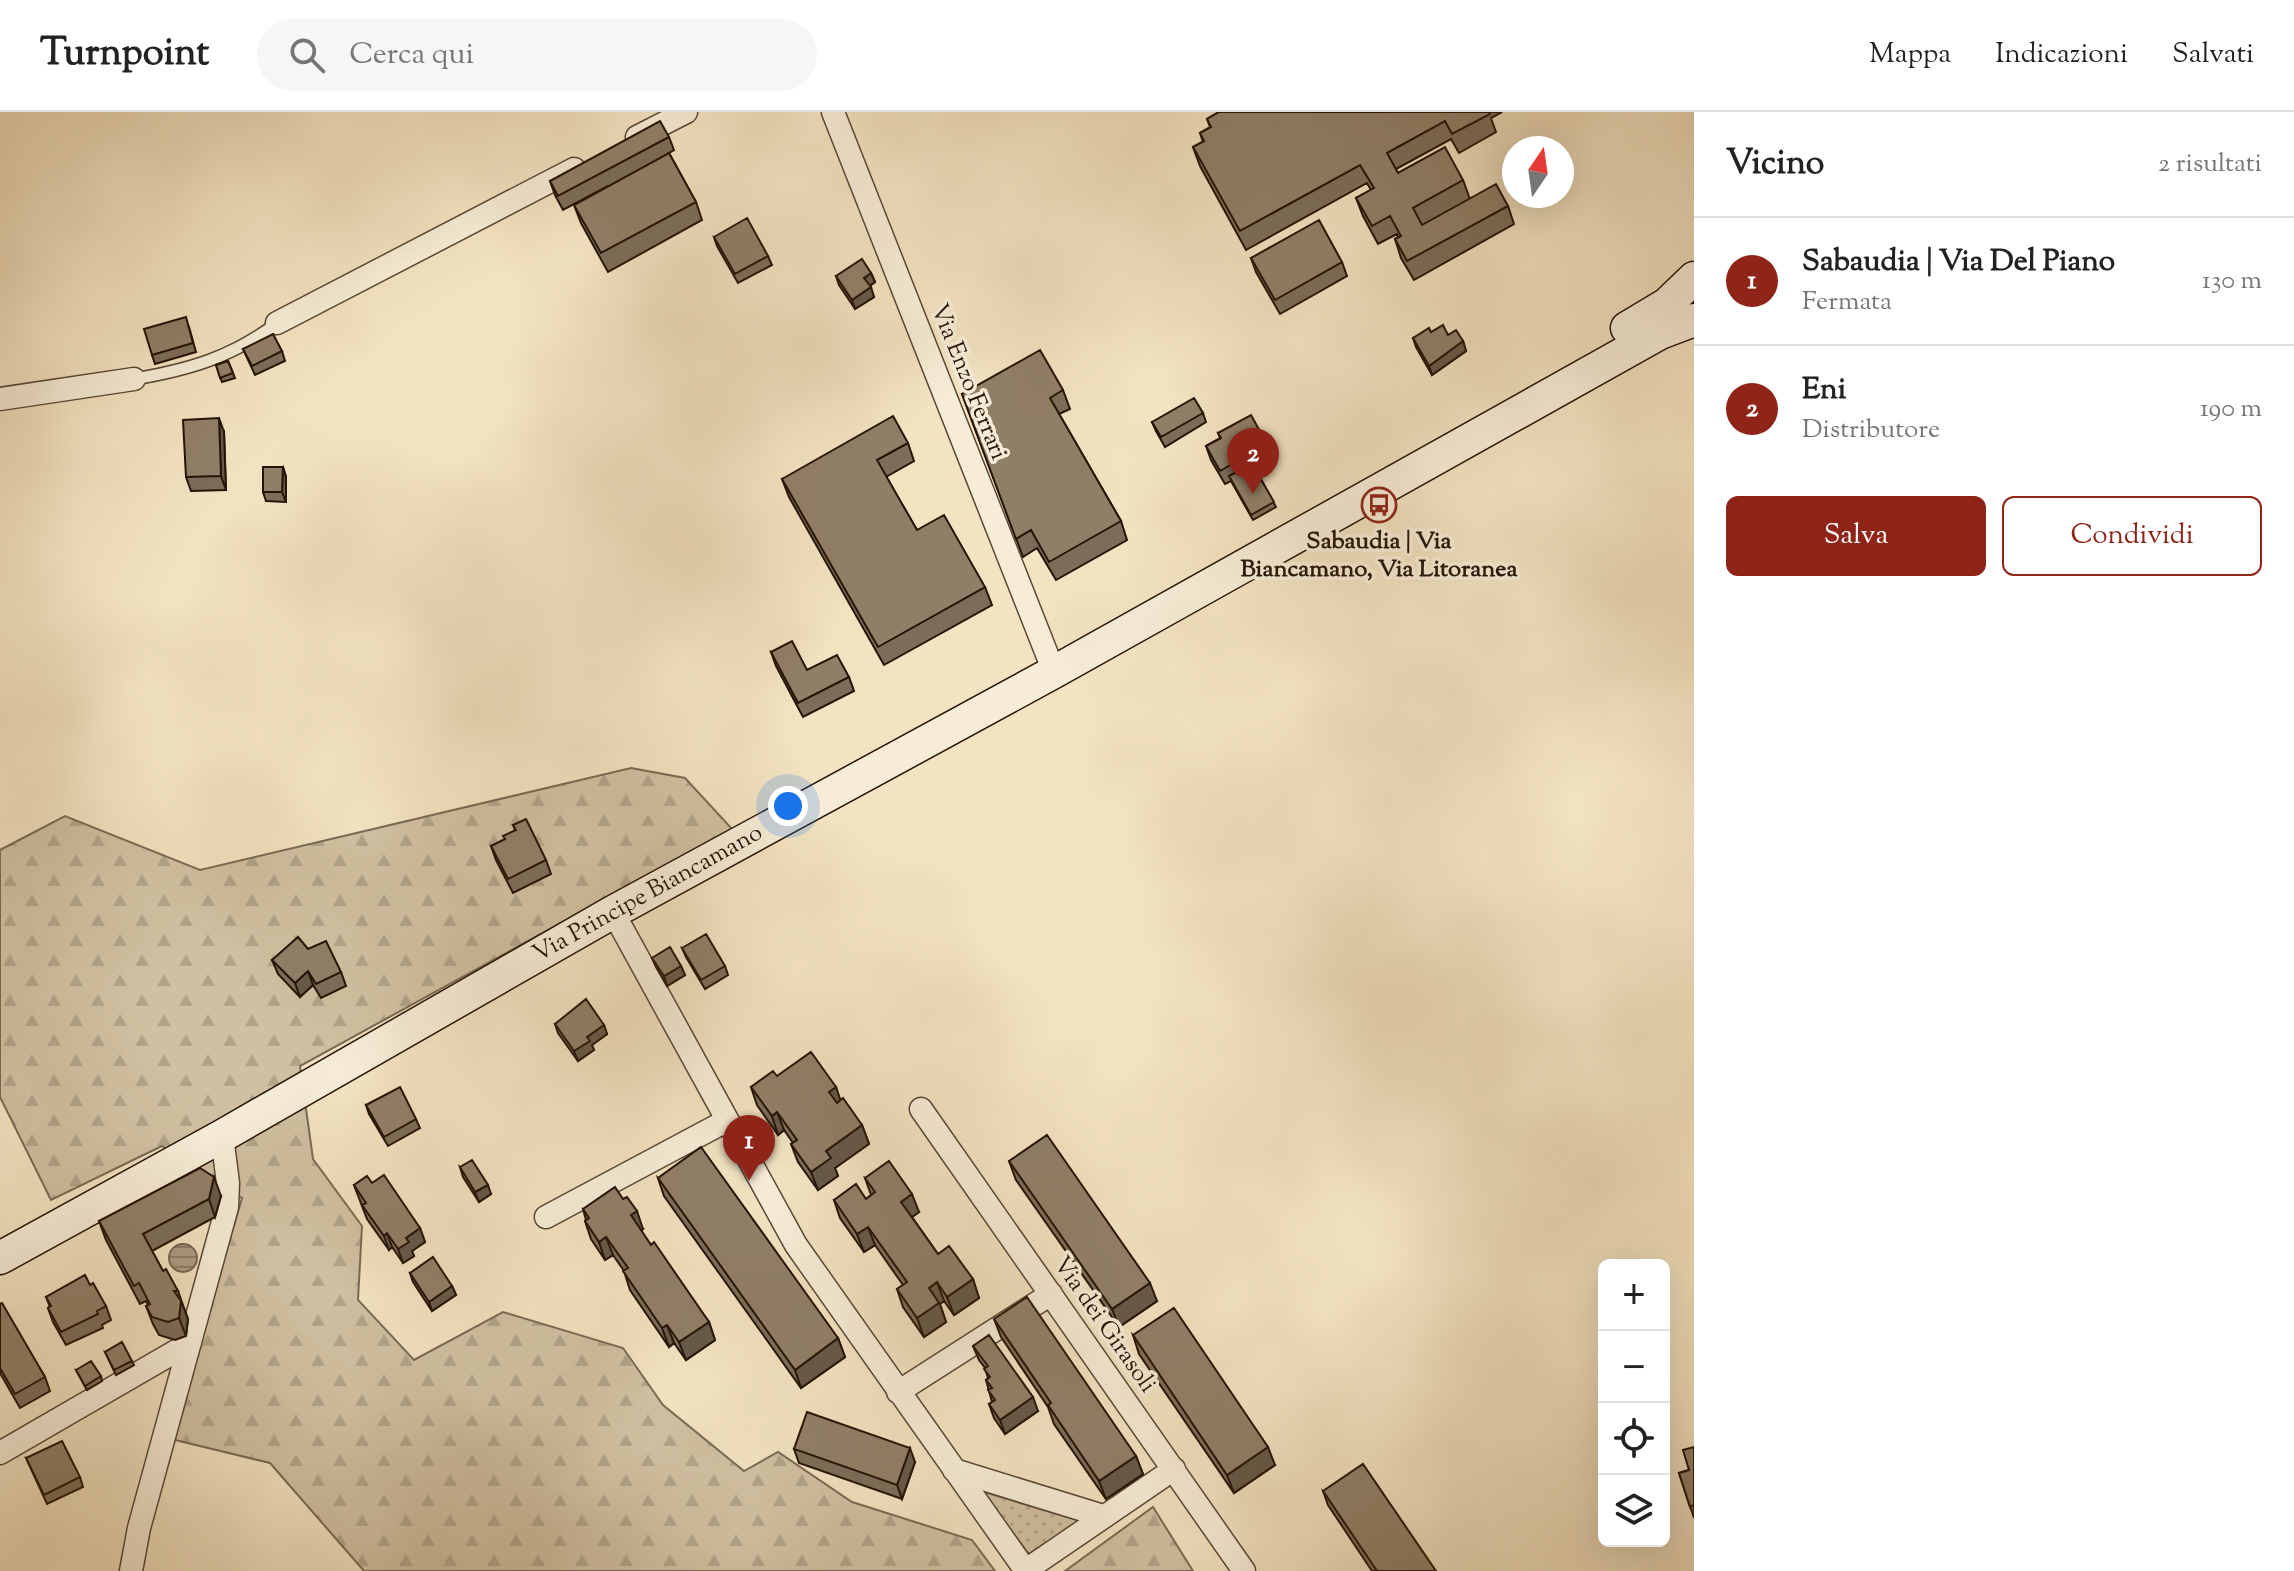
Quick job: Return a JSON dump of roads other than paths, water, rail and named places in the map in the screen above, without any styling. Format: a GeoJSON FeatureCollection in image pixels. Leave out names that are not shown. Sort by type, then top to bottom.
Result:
{"type":"FeatureCollection","features":[{"type":"Feature","properties":{"kind":"street"},"geometry":{"type":"LineString","coordinates":[[615,148],[686,112]]}},
{"type":"Feature","properties":{"kind":"street","name":"Via Enzo Ferrari"},"geometry":{"type":"LineString","coordinates":[[833,112],[1054,672]]}},
{"type":"Feature","properties":{"kind":"street"},"geometry":{"type":"LineString","coordinates":[[277,323],[587,162]]}},
{"type":"Feature","properties":{"kind":"street","name":"Via Principe Biancamano"},"geometry":{"type":"LineString","coordinates":[[1549,395],[1599,346],[1659,310],[1694,278]]}},
{"type":"Feature","properties":{"kind":"street","name":"Via Principe Biancamano"},"geometry":{"type":"LineString","coordinates":[[1660,333],[1694,302]]}},
{"type":"Feature","properties":{"kind":"street","name":"Via Principe Biancamano"},"geometry":{"type":"LineString","coordinates":[[0,1258],[222,1136],[613,912],[1054,672],[1660,333],[1694,320]]}},
{"type":"Feature","properties":{"kind":"street"},"geometry":{"type":"LineString","coordinates":[[0,399],[134,379]]}},
{"type":"Feature","properties":{"kind":"street"},"geometry":{"type":"LineString","coordinates":[[613,912],[796,1245],[1026,1571],[1174,1469]]}},
{"type":"Feature","properties":{"kind":"street","name":"Via dei Girasoli"},"geometry":{"type":"LineString","coordinates":[[921,1109],[1244,1571]]}},
{"type":"Feature","properties":{"kind":"street"},"geometry":{"type":"LineString","coordinates":[[546,1217],[726,1121]]}},
{"type":"Feature","properties":{"kind":"street"},"geometry":{"type":"LineString","coordinates":[[131,1571],[139,1528],[228,1199],[222,1136]]}},
{"type":"Feature","properties":{"kind":"street"},"geometry":{"type":"LineString","coordinates":[[898,1392],[1051,1294]]}},
{"type":"Feature","properties":{"kind":"street"},"geometry":{"type":"LineString","coordinates":[[0,1453],[190,1343]]}},
{"type":"Feature","properties":{"kind":"street"},"geometry":{"type":"LineString","coordinates":[[151,1368],[175,1399]]}},
{"type":"Feature","properties":{"kind":"street"},"geometry":{"type":"LineString","coordinates":[[954,1470],[1103,1516]]}},
{"type":"Feature","properties":{"kind":"lane"},"geometry":{"type":"LineString","coordinates":[[134,379],[176,372],[220,358],[277,323]]}},
{"type":"Feature","properties":{"kind":"place","name":"Eni"},"geometry":{"type":"Point","coordinates":[1253,494]}},
{"type":"Feature","properties":{"kind":"place","name":"Sabaudia | Via Biancamano, Via Litoranea"},"geometry":{"type":"Point","coordinates":[1379,505]}},
{"type":"Feature","properties":{"kind":"place","name":"Sabaudia | Via Del Piano"},"geometry":{"type":"Point","coordinates":[749,1181]}}]}
